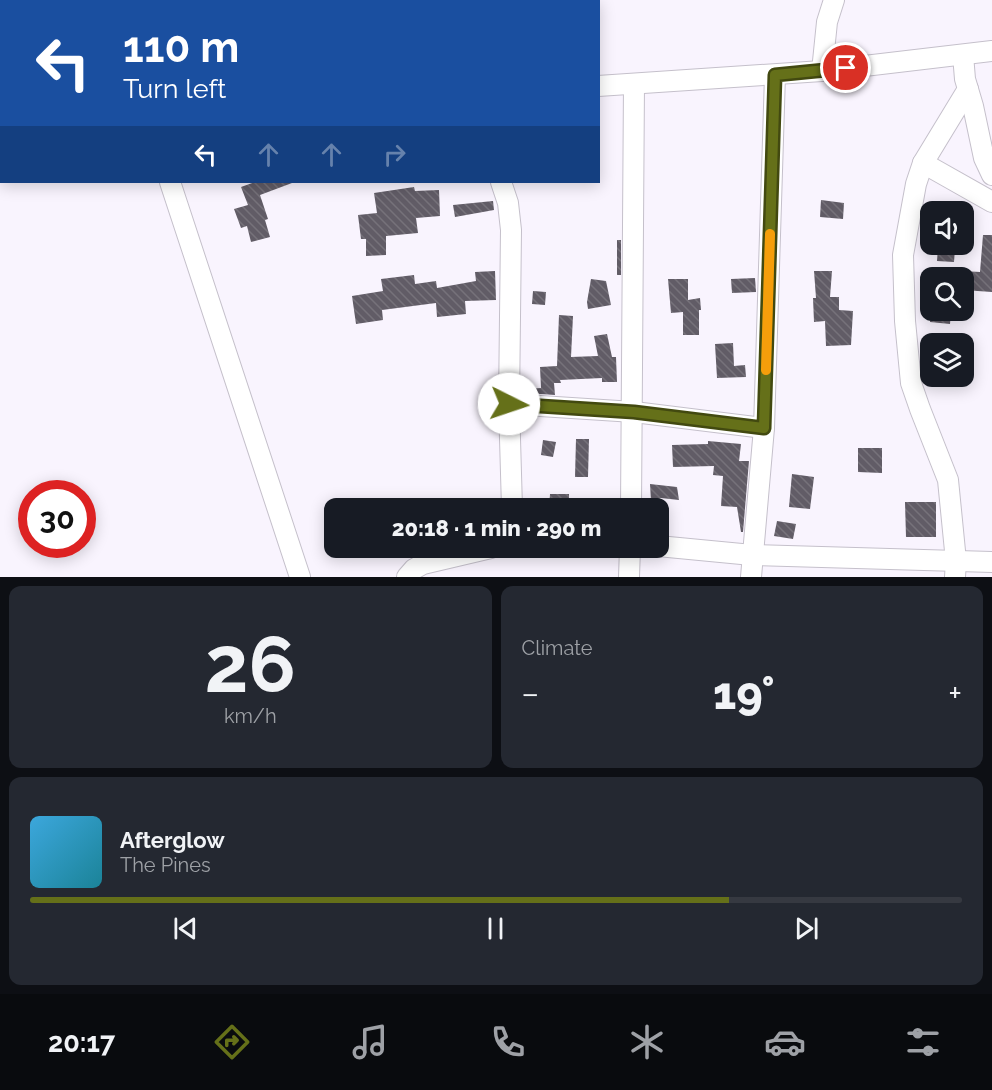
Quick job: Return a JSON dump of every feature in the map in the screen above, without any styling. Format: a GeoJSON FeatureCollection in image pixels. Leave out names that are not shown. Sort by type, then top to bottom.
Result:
{"type":"FeatureCollection","features":[{"type":"Feature","properties":{"kind":"street"},"geometry":{"type":"LineString","coordinates":[[822,71],[827,22],[834,0]]}},
{"type":"Feature","properties":{"kind":"street"},"geometry":{"type":"LineString","coordinates":[[600,86],[822,71],[992,51]]}},
{"type":"Feature","properties":{"kind":"street"},"geometry":{"type":"LineString","coordinates":[[963,55],[965,79],[984,158],[992,175]]}},
{"type":"Feature","properties":{"kind":"street"},"geometry":{"type":"LineString","coordinates":[[751,577],[764,428],[775,75]]}},
{"type":"Feature","properties":{"kind":"street"},"geometry":{"type":"LineString","coordinates":[[632,498],[634,84]]}},
{"type":"Feature","properties":{"kind":"street"},"geometry":{"type":"LineString","coordinates":[[956,569],[948,480],[912,383],[905,321],[903,255],[916,184],[923,163],[968,89]]}},
{"type":"Feature","properties":{"kind":"street"},"geometry":{"type":"LineString","coordinates":[[923,163],[992,202]]}},
{"type":"Feature","properties":{"kind":"street"},"geometry":{"type":"LineString","coordinates":[[170,183],[300,577]]}},
{"type":"Feature","properties":{"kind":"street"},"geometry":{"type":"LineString","coordinates":[[501,183],[508,203],[511,230],[509,404],[512,498]]}},
{"type":"Feature","properties":{"kind":"street"},"geometry":{"type":"LineString","coordinates":[[509,404],[634,412],[764,428]]}},
{"type":"Feature","properties":{"kind":"street"},"geometry":{"type":"LineString","coordinates":[[669,547],[956,569],[992,562]]}},
{"type":"Feature","properties":{"kind":"street"},"geometry":{"type":"LineString","coordinates":[[407,577],[414,568],[449,558]]}},
{"type":"Feature","properties":{"kind":"street"},"geometry":{"type":"LineString","coordinates":[[628,577],[629,558]]}},
{"type":"Feature","properties":{"kind":"building"},"geometry":{"type":"Polygon","coordinates":[[[252,183],[292,183],[260,195],[268,219],[265,220],[270,237],[251,242],[247,226],[241,228],[234,209],[248,205],[241,187],[252,183]]]}},
{"type":"Feature","properties":{"kind":"building"},"geometry":{"type":"Polygon","coordinates":[[[414,187],[415,191],[439,190],[440,216],[416,218],[418,233],[386,236],[386,255],[366,256],[366,239],[361,239],[358,215],[377,213],[374,193],[414,187]]]}},
{"type":"Feature","properties":{"kind":"building"},"geometry":{"type":"Polygon","coordinates":[[[821,200],[844,203],[843,219],[820,217],[821,200]]]}},
{"type":"Feature","properties":{"kind":"building"},"geometry":{"type":"Polygon","coordinates":[[[493,201],[494,210],[455,217],[453,205],[493,201]]]}},
{"type":"Feature","properties":{"kind":"building"},"geometry":{"type":"Polygon","coordinates":[[[983,235],[992,235],[992,292],[974,291],[974,272],[980,272],[983,235]]]}},
{"type":"Feature","properties":{"kind":"building"},"geometry":{"type":"Polygon","coordinates":[[[617,240],[621,240],[621,275],[617,275],[617,240]]]}},
{"type":"Feature","properties":{"kind":"building"},"geometry":{"type":"Polygon","coordinates":[[[937,255],[955,255],[954,262],[937,261],[937,255]]]}},
{"type":"Feature","properties":{"kind":"building"},"geometry":{"type":"Polygon","coordinates":[[[495,271],[496,300],[465,301],[466,314],[437,317],[436,303],[382,310],[383,320],[356,324],[352,296],[383,291],[381,279],[414,275],[415,284],[436,281],[437,288],[476,281],[475,272],[495,271]]]}},
{"type":"Feature","properties":{"kind":"building"},"geometry":{"type":"Polygon","coordinates":[[[814,271],[832,271],[830,297],[839,297],[839,310],[853,311],[851,345],[826,346],[825,321],[814,322],[813,298],[816,298],[814,271]]]}},
{"type":"Feature","properties":{"kind":"building"},"geometry":{"type":"Polygon","coordinates":[[[755,278],[756,292],[732,293],[731,279],[755,278]]]}},
{"type":"Feature","properties":{"kind":"building"},"geometry":{"type":"Polygon","coordinates":[[[591,279],[606,281],[611,305],[588,309],[591,279]]]}},
{"type":"Feature","properties":{"kind":"building"},"geometry":{"type":"Polygon","coordinates":[[[668,279],[688,279],[688,300],[700,298],[699,335],[683,335],[683,312],[671,313],[668,279]]]}},
{"type":"Feature","properties":{"kind":"building"},"geometry":{"type":"Polygon","coordinates":[[[533,291],[546,292],[545,305],[532,304],[533,291]]]}},
{"type":"Feature","properties":{"kind":"building"},"geometry":{"type":"Polygon","coordinates":[[[559,315],[573,316],[571,357],[598,356],[594,336],[607,334],[612,357],[616,357],[617,382],[602,382],[602,378],[560,380],[561,383],[554,383],[555,395],[526,393],[526,389],[541,388],[540,367],[557,366],[559,315]]]}},
{"type":"Feature","properties":{"kind":"building"},"geometry":{"type":"Polygon","coordinates":[[[930,321],[950,321],[950,324],[930,321]]]}},
{"type":"Feature","properties":{"kind":"building"},"geometry":{"type":"Polygon","coordinates":[[[733,343],[734,366],[745,365],[746,377],[717,378],[715,344],[733,343]]]}},
{"type":"Feature","properties":{"kind":"building"},"geometry":{"type":"Polygon","coordinates":[[[576,439],[589,439],[588,477],[575,477],[576,439]]]}},
{"type":"Feature","properties":{"kind":"building"},"geometry":{"type":"Polygon","coordinates":[[[543,440],[556,442],[553,457],[541,455],[543,440]]]}},
{"type":"Feature","properties":{"kind":"building"},"geometry":{"type":"Polygon","coordinates":[[[708,441],[741,444],[739,461],[749,461],[743,532],[741,532],[737,507],[721,506],[723,476],[713,475],[714,466],[673,467],[672,445],[708,444],[708,441]]]}},
{"type":"Feature","properties":{"kind":"building"},"geometry":{"type":"Polygon","coordinates":[[[858,448],[882,448],[882,473],[858,472],[858,448]]]}},
{"type":"Feature","properties":{"kind":"building"},"geometry":{"type":"Polygon","coordinates":[[[792,474],[814,477],[810,509],[789,507],[792,474]]]}},
{"type":"Feature","properties":{"kind":"building"},"geometry":{"type":"Polygon","coordinates":[[[650,484],[677,487],[679,500],[651,498],[650,484]]]}},
{"type":"Feature","properties":{"kind":"building"},"geometry":{"type":"Polygon","coordinates":[[[550,494],[569,494],[569,498],[550,498],[550,494]]]}},
{"type":"Feature","properties":{"kind":"building"},"geometry":{"type":"Polygon","coordinates":[[[905,502],[936,502],[936,537],[906,537],[905,502]]]}},
{"type":"Feature","properties":{"kind":"building"},"geometry":{"type":"Polygon","coordinates":[[[777,521],[796,524],[793,539],[774,536],[777,521]]]}},
{"type":"Feature","properties":{"kind":"slow traffic"},"geometry":{"type":"LineString","coordinates":[[766,370],[770,234]]}},
{"type":"Feature","properties":{"kind":"route"},"geometry":{"type":"LineString","coordinates":[[509,404],[634,412],[764,428],[775,75],[846,68]]}}]}
